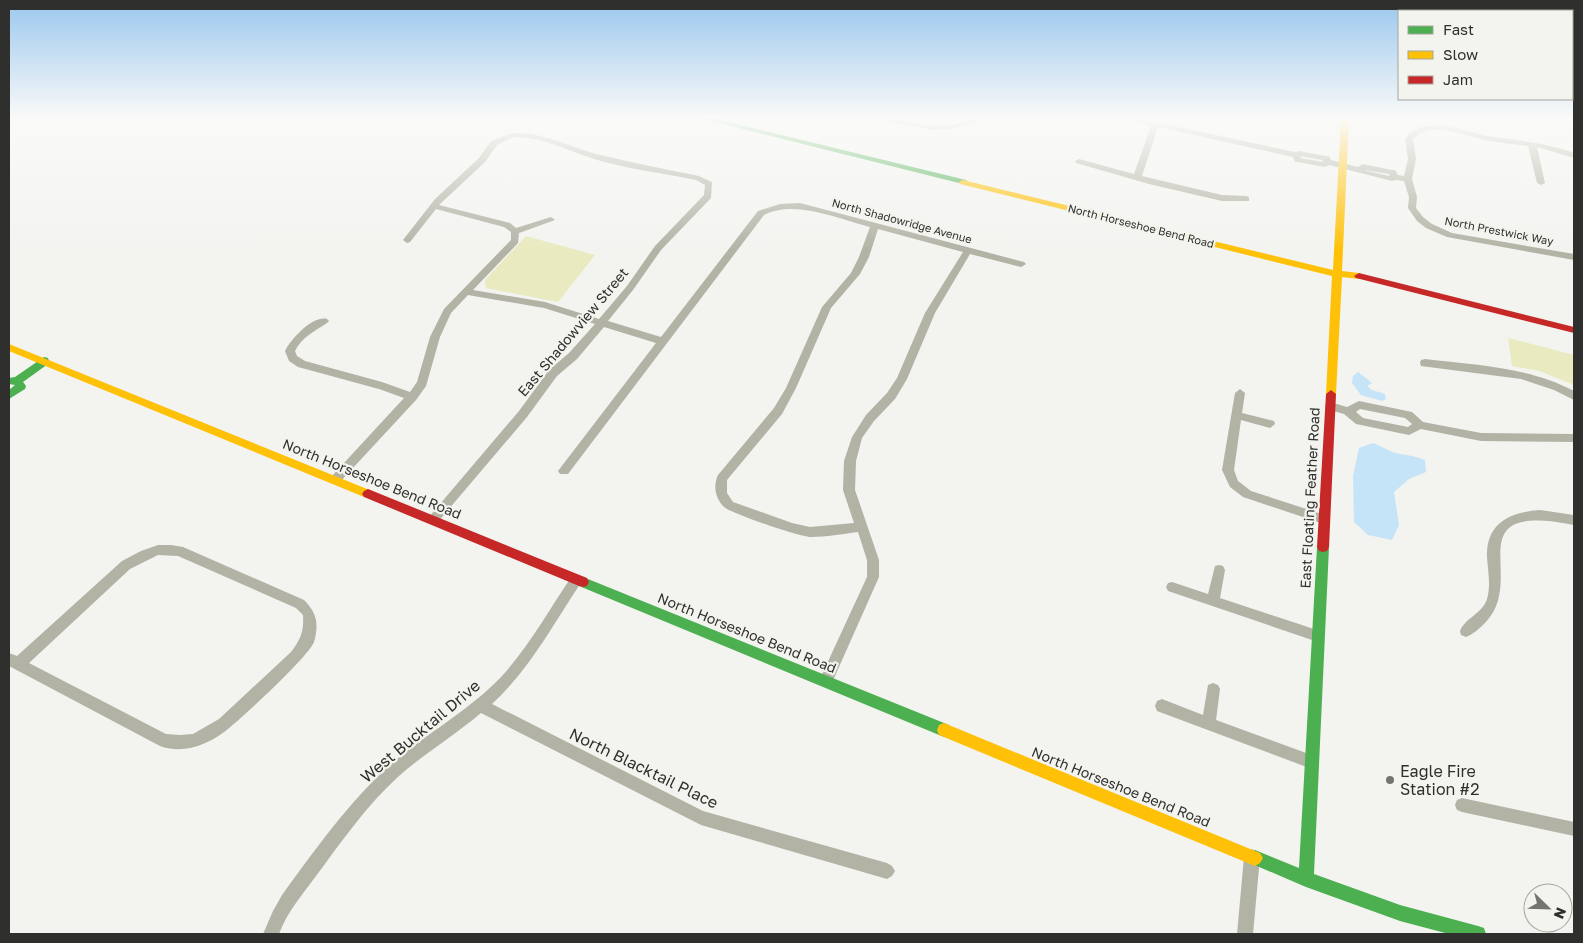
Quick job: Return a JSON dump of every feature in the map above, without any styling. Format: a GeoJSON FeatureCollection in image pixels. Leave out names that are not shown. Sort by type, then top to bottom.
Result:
{"type":"FeatureCollection","features":[{"type":"Feature","properties":{"kind":"main road","name":"North Horseshoe Bend Road"},"geometry":{"type":"LineString","coordinates":[[886,163],[1574,330]]}},
{"type":"Feature","properties":{"kind":"main road","name":"East Floating Feather Road"},"geometry":{"type":"LineString","coordinates":[[1306,879],[1343,166]]}},
{"type":"Feature","properties":{"kind":"main road","name":"North Horseshoe Bend Road"},"geometry":{"type":"LineString","coordinates":[[9,346],[1306,879],[1400,913],[1478,934]]}},
{"type":"Feature","properties":{"kind":"main road"},"geometry":{"type":"LineString","coordinates":[[9,395],[21,386],[13,381],[44,361]]}},
{"type":"Feature","properties":{"kind":"street","name":"East Shadowview Street"},"geometry":{"type":"LineString","coordinates":[[434,206],[479,163]]}},
{"type":"Feature","properties":{"kind":"street","name":"East Shadowview Street"},"geometry":{"type":"LineString","coordinates":[[433,520],[523,414],[553,373],[573,356],[630,288],[658,248],[708,196],[709,184],[699,178],[626,163]]}},
{"type":"Feature","properties":{"kind":"street"},"geometry":{"type":"LineString","coordinates":[[1086,163],[1137,178],[1222,198],[1246,199]]}},
{"type":"Feature","properties":{"kind":"street"},"geometry":{"type":"LineString","coordinates":[[1137,178],[1142,163]]}},
{"type":"Feature","properties":{"kind":"street"},"geometry":{"type":"LineString","coordinates":[[1331,163],[1361,170],[1363,166],[1392,172],[1395,176],[1408,179]]}},
{"type":"Feature","properties":{"kind":"street","name":"North Prestwick Way"},"geometry":{"type":"LineString","coordinates":[[1411,163],[1408,179],[1413,197],[1412,208],[1420,219],[1439,231],[1450,235],[1574,257]]}},
{"type":"Feature","properties":{"kind":"street"},"geometry":{"type":"LineString","coordinates":[[1536,163],[1541,183]]}},
{"type":"Feature","properties":{"kind":"street"},"geometry":{"type":"LineString","coordinates":[[406,240],[434,206],[507,225],[515,231]]}},
{"type":"Feature","properties":{"kind":"street","name":"North Shadowridge Avenue"},"geometry":{"type":"LineString","coordinates":[[664,342],[761,213],[776,206],[800,206],[1021,264]]}},
{"type":"Feature","properties":{"kind":"street"},"geometry":{"type":"LineString","coordinates":[[515,231],[551,220]]}},
{"type":"Feature","properties":{"kind":"street"},"geometry":{"type":"LineString","coordinates":[[860,527],[810,532],[792,528],[729,505],[720,492],[719,485],[722,478],[778,411],[791,388],[827,307],[855,274],[875,226]]}},
{"type":"Feature","properties":{"kind":"street"},"geometry":{"type":"LineString","coordinates":[[335,480],[412,397],[422,383],[435,337],[447,311],[515,241],[515,231]]}},
{"type":"Feature","properties":{"kind":"street"},"geometry":{"type":"LineString","coordinates":[[826,681],[873,577],[873,560],[860,527],[849,490],[850,461],[857,437],[870,418],[891,396],[902,379],[930,313],[968,250]]}},
{"type":"Feature","properties":{"kind":"street"},"geometry":{"type":"LineString","coordinates":[[466,292],[545,305],[664,342],[564,471]]}},
{"type":"Feature","properties":{"kind":"street"},"geometry":{"type":"LineString","coordinates":[[324,321],[300,336],[293,343],[290,351],[294,358],[302,364],[382,386],[412,397]]}},
{"type":"Feature","properties":{"kind":"street"},"geometry":{"type":"LineString","coordinates":[[1425,363],[1527,376],[1559,387],[1574,396]]}},
{"type":"Feature","properties":{"kind":"street"},"geometry":{"type":"LineString","coordinates":[[1240,393],[1228,470],[1234,484],[1247,494],[1324,519]]}},
{"type":"Feature","properties":{"kind":"street"},"geometry":{"type":"LineString","coordinates":[[1348,410],[1358,405],[1408,415],[1420,426],[1480,438],[1574,438]]}},
{"type":"Feature","properties":{"kind":"street"},"geometry":{"type":"LineString","coordinates":[[1330,406],[1348,410],[1360,421],[1409,431],[1420,426]]}},
{"type":"Feature","properties":{"kind":"street"},"geometry":{"type":"LineString","coordinates":[[1236,415],[1270,424]]}},
{"type":"Feature","properties":{"kind":"street"},"geometry":{"type":"LineString","coordinates":[[1466,631],[1483,618],[1493,598],[1495,588],[1494,543],[1502,528],[1518,518],[1534,515],[1574,520]]}},
{"type":"Feature","properties":{"kind":"street"},"geometry":{"type":"LineString","coordinates":[[166,548],[179,551],[300,604],[309,613],[310,626],[307,642],[296,656],[224,724],[193,741],[165,741],[13,661],[126,565],[142,555],[166,548]]}},
{"type":"Feature","properties":{"kind":"street"},"geometry":{"type":"LineString","coordinates":[[1213,601],[1218,570]]}},
{"type":"Feature","properties":{"kind":"street","name":"West Bucktail Drive"},"geometry":{"type":"LineString","coordinates":[[271,934],[289,899],[346,822],[370,794],[396,770],[480,705],[495,691],[517,666],[576,580]]}},
{"type":"Feature","properties":{"kind":"street"},"geometry":{"type":"LineString","coordinates":[[1172,587],[1318,636]]}},
{"type":"Feature","properties":{"kind":"street"},"geometry":{"type":"LineString","coordinates":[[1209,724],[1213,689]]}},
{"type":"Feature","properties":{"kind":"street","name":"North Blacktail Place"},"geometry":{"type":"LineString","coordinates":[[480,705],[701,818],[887,871]]}},
{"type":"Feature","properties":{"kind":"street"},"geometry":{"type":"LineString","coordinates":[[1162,706],[1312,762]]}},
{"type":"Feature","properties":{"kind":"street"},"geometry":{"type":"LineString","coordinates":[[1462,805],[1574,829]]}},
{"type":"Feature","properties":{"kind":"street"},"geometry":{"type":"LineString","coordinates":[[1245,934],[1252,857]]}},
{"type":"Feature","properties":{"kind":"green space"},"geometry":{"type":"Polygon","coordinates":[[[526,236],[595,255],[558,302],[486,288],[485,280],[526,236]]]}},
{"type":"Feature","properties":{"kind":"green space"},"geometry":{"type":"Polygon","coordinates":[[[1508,338],[1574,355],[1574,385],[1540,371],[1512,366],[1508,338]]]}},
{"type":"Feature","properties":{"kind":"water"},"geometry":{"type":"Polygon","coordinates":[[[1358,372],[1372,383],[1367,386],[1372,390],[1385,394],[1386,399],[1382,401],[1361,395],[1352,383],[1353,376],[1358,372]]]}},
{"type":"Feature","properties":{"kind":"water"},"geometry":{"type":"Polygon","coordinates":[[[1373,443],[1394,452],[1425,460],[1426,472],[1409,479],[1394,492],[1399,525],[1392,540],[1368,535],[1354,522],[1353,476],[1359,448],[1373,443]]]}},
{"type":"Feature","properties":{"kind":"traffic: fast"},"geometry":{"type":"LineString","coordinates":[[886,163],[963,182]]}},
{"type":"Feature","properties":{"kind":"traffic: fast"},"geometry":{"type":"LineString","coordinates":[[17,381],[44,361]]}},
{"type":"Feature","properties":{"kind":"traffic: fast"},"geometry":{"type":"LineString","coordinates":[[9,395],[21,386],[17,381],[13,381]]}},
{"type":"Feature","properties":{"kind":"traffic: fast"},"geometry":{"type":"LineString","coordinates":[[1306,879],[1323,547]]}},
{"type":"Feature","properties":{"kind":"traffic: fast"},"geometry":{"type":"LineString","coordinates":[[583,582],[944,730]]}},
{"type":"Feature","properties":{"kind":"traffic: fast"},"geometry":{"type":"LineString","coordinates":[[1255,858],[1306,879],[1400,913],[1478,934]]}},
{"type":"Feature","properties":{"kind":"traffic: slow"},"geometry":{"type":"LineString","coordinates":[[1331,394],[1343,163]]}},
{"type":"Feature","properties":{"kind":"traffic: slow"},"geometry":{"type":"LineString","coordinates":[[963,182],[1337,274],[1359,276]]}},
{"type":"Feature","properties":{"kind":"traffic: slow"},"geometry":{"type":"LineString","coordinates":[[9,347],[368,494]]}},
{"type":"Feature","properties":{"kind":"traffic: slow"},"geometry":{"type":"LineString","coordinates":[[944,730],[1255,858]]}},
{"type":"Feature","properties":{"kind":"traffic: jam"},"geometry":{"type":"LineString","coordinates":[[1359,276],[1574,330]]}},
{"type":"Feature","properties":{"kind":"traffic: jam"},"geometry":{"type":"LineString","coordinates":[[1323,547],[1331,394]]}},
{"type":"Feature","properties":{"kind":"traffic: jam"},"geometry":{"type":"LineString","coordinates":[[368,494],[583,582]]}},
{"type":"Feature","properties":{"kind":"place","name":"Eagle Fire Station #2"},"geometry":{"type":"Point","coordinates":[1390,780]}}]}
